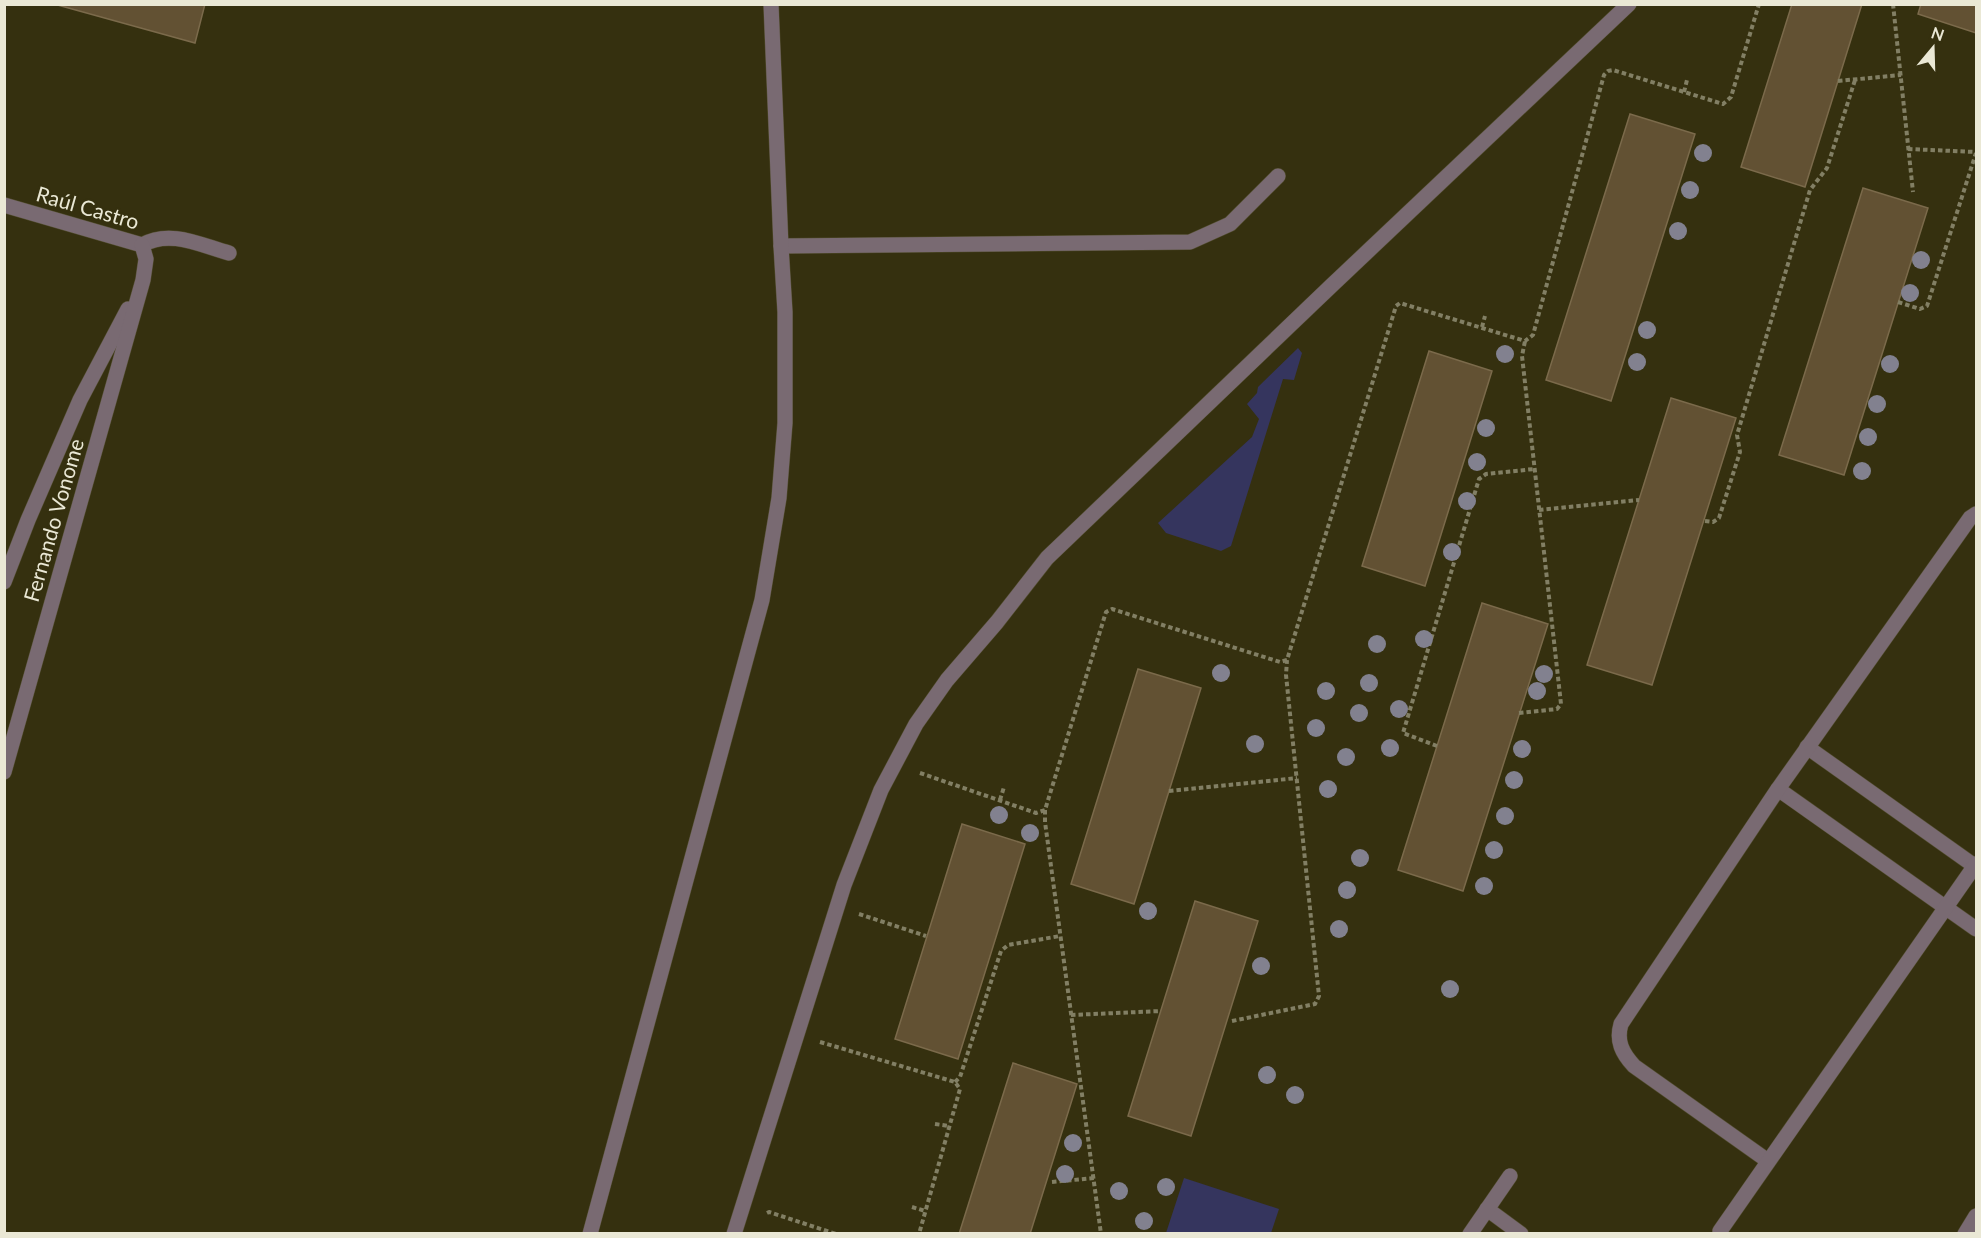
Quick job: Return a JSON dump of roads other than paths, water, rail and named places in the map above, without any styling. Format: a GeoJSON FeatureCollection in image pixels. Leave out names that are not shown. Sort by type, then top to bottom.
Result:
{"type":"FeatureCollection","features":[{"type":"Feature","properties":{"kind":"street"},"geometry":{"type":"LineString","coordinates":[[590,1233],[762,600],[779,498],[785,423],[785,312],[771,4]]}},
{"type":"Feature","properties":{"kind":"street"},"geometry":{"type":"LineString","coordinates":[[734,1233],[844,885],[865,829],[898,755],[931,700],[1047,558],[1629,4]]}},
{"type":"Feature","properties":{"kind":"street"},"geometry":{"type":"LineString","coordinates":[[781,246],[1190,242],[1230,224],[1278,176]]}},
{"type":"Feature","properties":{"kind":"street","name":"Raúl Castro"},"geometry":{"type":"LineString","coordinates":[[4,205],[142,245],[153,239],[175,238],[229,253]]}},
{"type":"Feature","properties":{"kind":"street","name":"Fernando Vonome"},"geometry":{"type":"LineString","coordinates":[[4,772],[143,280],[146,259],[142,245]]}},
{"type":"Feature","properties":{"kind":"street","name":"Fernando Vonome"},"geometry":{"type":"LineString","coordinates":[[4,582],[28,519],[80,400],[143,280]]}},
{"type":"Feature","properties":{"kind":"street"},"geometry":{"type":"LineString","coordinates":[[1768,1161],[1634,1066],[1625,1056],[1618,1036],[1621,1024],[1807,747],[1970,518],[1977,514]]}},
{"type":"Feature","properties":{"kind":"street"},"geometry":{"type":"LineString","coordinates":[[1720,1231],[1976,866],[1807,747]]}},
{"type":"Feature","properties":{"kind":"street"},"geometry":{"type":"LineString","coordinates":[[1778,789],[1977,928]]}},
{"type":"Feature","properties":{"kind":"street"},"geometry":{"type":"LineString","coordinates":[[1470,1233],[1510,1176]]}},
{"type":"Feature","properties":{"kind":"street"},"geometry":{"type":"LineString","coordinates":[[1487,1209],[1521,1233]]}},
{"type":"Feature","properties":{"kind":"street"},"geometry":{"type":"LineString","coordinates":[[1965,1233],[1977,1216]]}}]}
